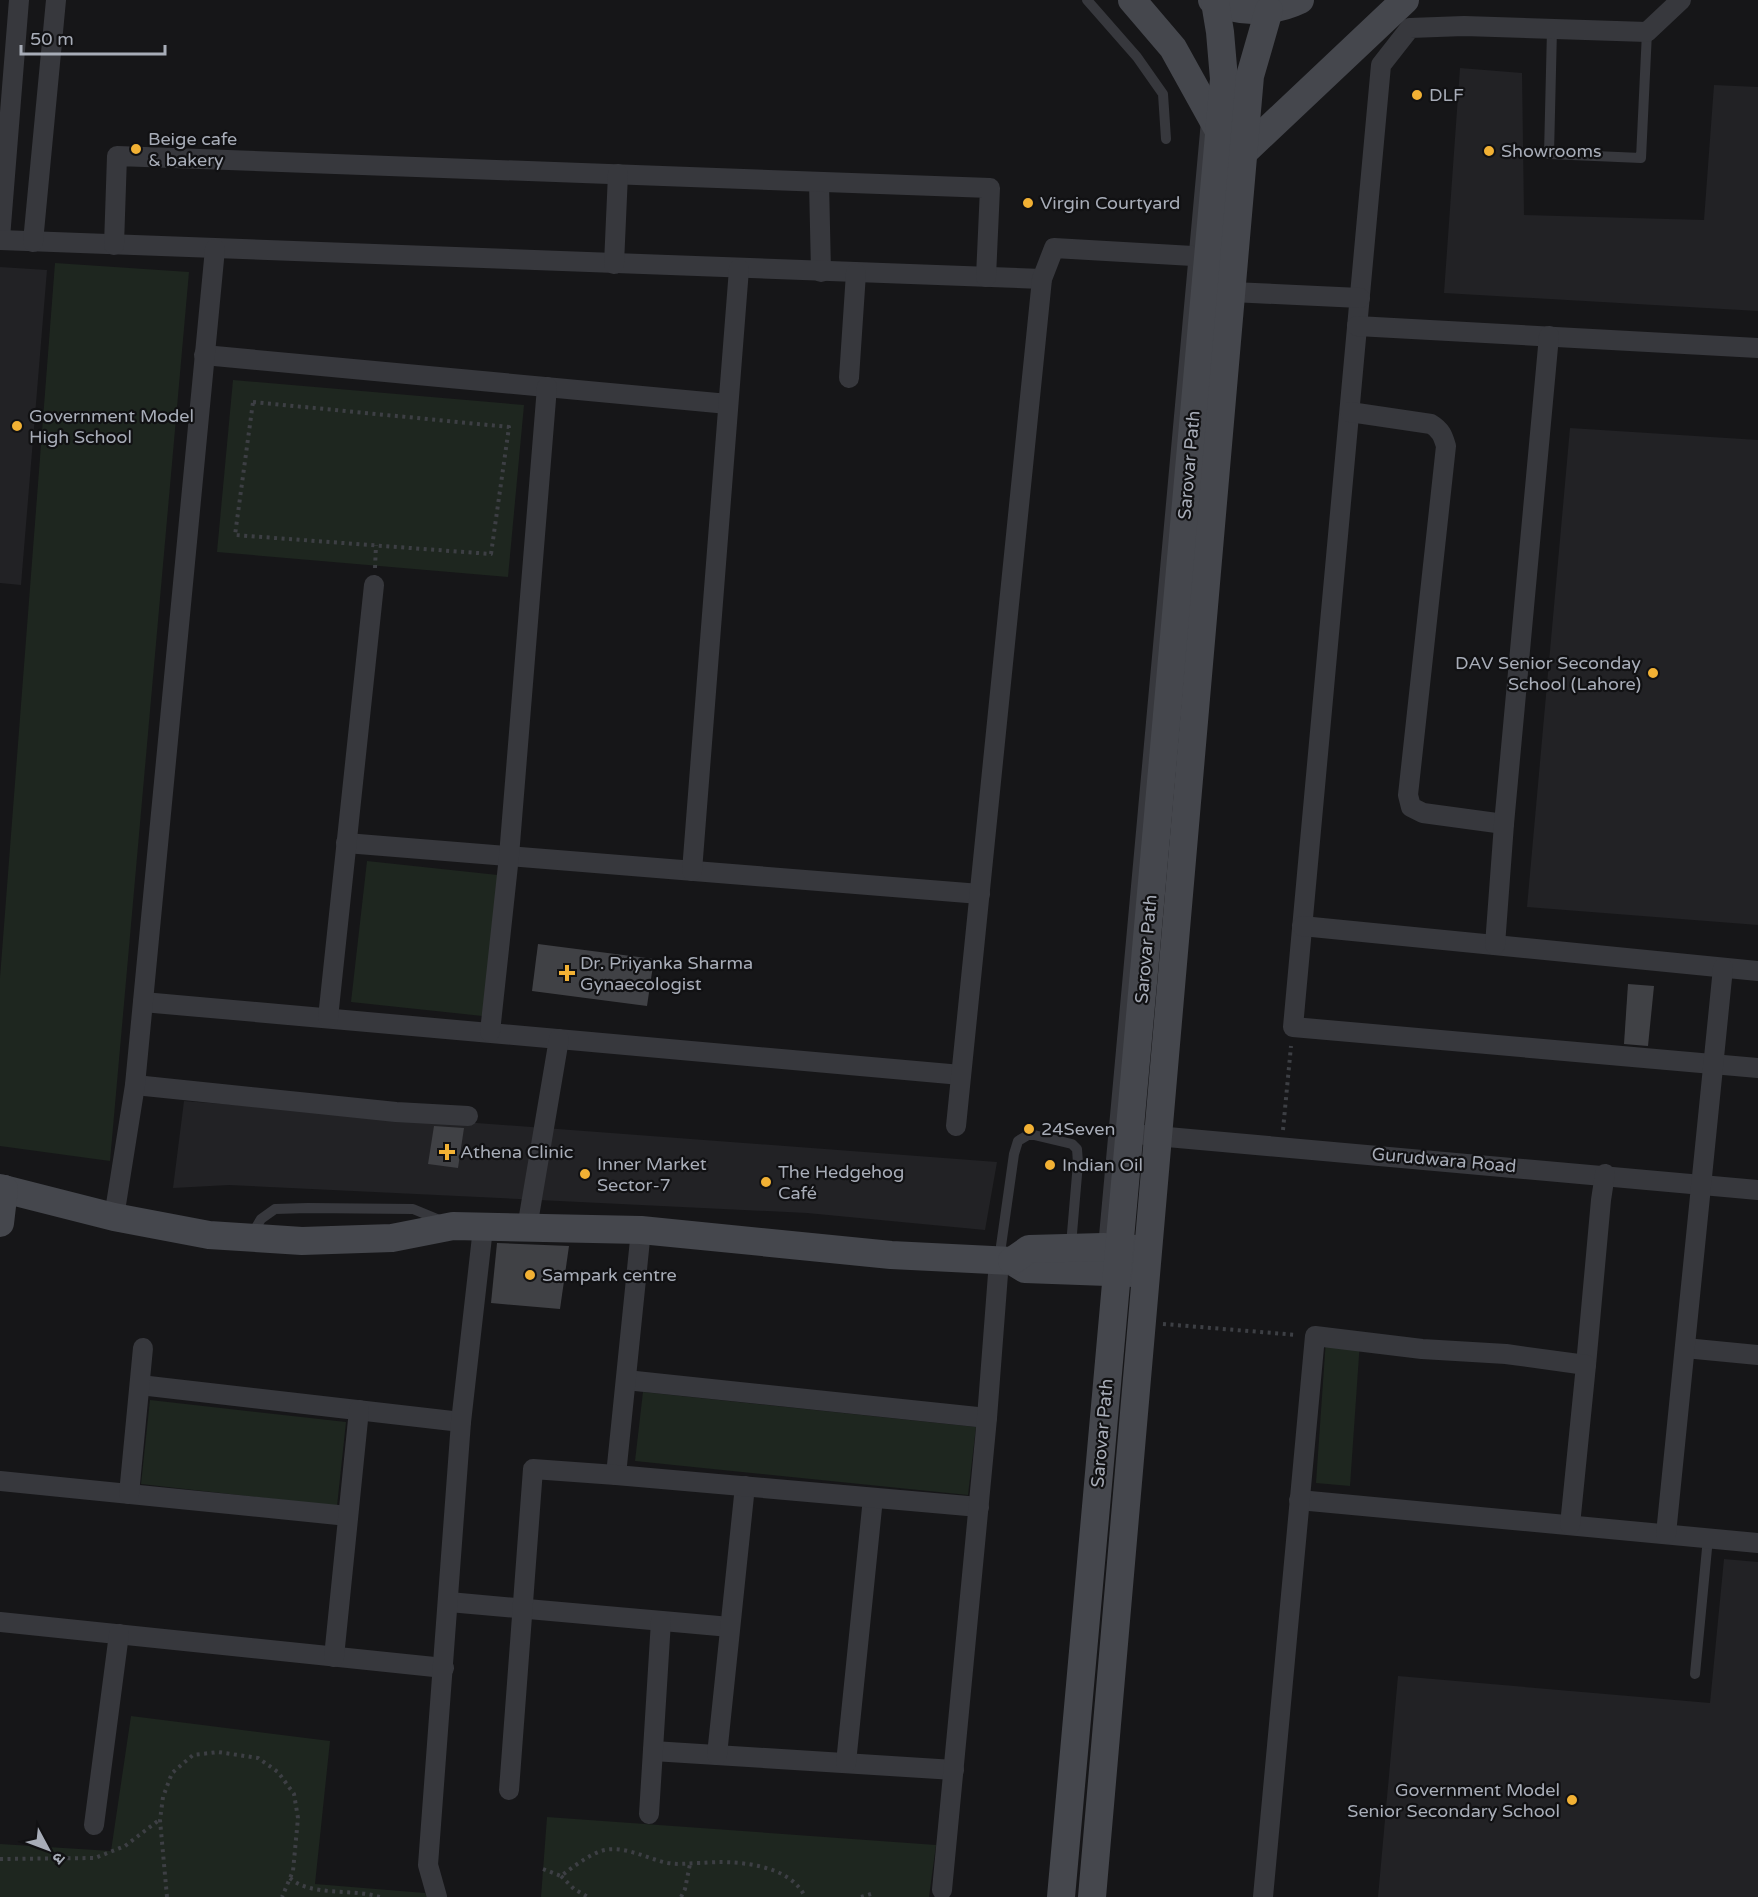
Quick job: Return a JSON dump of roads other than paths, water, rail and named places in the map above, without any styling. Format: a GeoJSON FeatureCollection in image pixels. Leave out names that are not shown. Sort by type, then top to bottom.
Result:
{"type":"FeatureCollection","features":[{"type":"Feature","properties":{"kind":"main road"},"geometry":{"type":"LineString","coordinates":[[1132,0],[1173,48],[1213,120]]}},
{"type":"Feature","properties":{"kind":"main road"},"geometry":{"type":"LineString","coordinates":[[1213,1],[1235,9],[1269,10],[1300,0]]}},
{"type":"Feature","properties":{"kind":"main road"},"geometry":{"type":"LineString","coordinates":[[1244,152],[1404,0]]}},
{"type":"Feature","properties":{"kind":"main road","name":"Sarovar Path"},"geometry":{"type":"LineString","coordinates":[[1060,1897],[1113,1255],[1129,1133],[1203,230],[1213,120],[1224,79],[1220,32],[1213,1]]}},
{"type":"Feature","properties":{"kind":"main road","name":"Sarovar Path"},"geometry":{"type":"LineString","coordinates":[[1092,1897],[1250,76],[1269,10]]}},
{"type":"Feature","properties":{"kind":"main road"},"geometry":{"type":"LineString","coordinates":[[0,1223],[2,1189],[114,1217],[209,1235],[250,1238],[302,1241],[392,1238],[453,1226],[641,1230],[891,1255],[1006,1261],[1025,1269],[1113,1255]]}},
{"type":"Feature","properties":{"kind":"main road"},"geometry":{"type":"LineString","coordinates":[[1006,1261],[1029,1249],[1071,1248],[1147,1262]]}},
{"type":"Feature","properties":{"kind":"street"},"geometry":{"type":"LineString","coordinates":[[18,0],[0,239],[1042,279]]}},
{"type":"Feature","properties":{"kind":"street"},"geometry":{"type":"LineString","coordinates":[[33,242],[56,0]]}},
{"type":"Feature","properties":{"kind":"street"},"geometry":{"type":"LineString","coordinates":[[1682,0],[1647,32],[1464,26],[1410,28],[1381,65],[1293,1027],[1758,1068]]}},
{"type":"Feature","properties":{"kind":"street"},"geometry":{"type":"LineString","coordinates":[[114,245],[117,156],[618,174],[990,188],[986,277]]}},
{"type":"Feature","properties":{"kind":"street"},"geometry":{"type":"LineString","coordinates":[[615,264],[618,174]]}},
{"type":"Feature","properties":{"kind":"street"},"geometry":{"type":"LineString","coordinates":[[819,182],[822,272]]}},
{"type":"Feature","properties":{"kind":"street"},"geometry":{"type":"LineString","coordinates":[[956,1126],[1042,279],[1054,248],[1193,256]]}},
{"type":"Feature","properties":{"kind":"street"},"geometry":{"type":"LineString","coordinates":[[114,1217],[135,1085],[214,249]]}},
{"type":"Feature","properties":{"kind":"street"},"geometry":{"type":"LineString","coordinates":[[692,871],[739,269]]}},
{"type":"Feature","properties":{"kind":"street"},"geometry":{"type":"LineString","coordinates":[[849,378],[856,273]]}},
{"type":"Feature","properties":{"kind":"street"},"geometry":{"type":"LineString","coordinates":[[1232,292],[1360,298]]}},
{"type":"Feature","properties":{"kind":"street"},"geometry":{"type":"LineString","coordinates":[[1357,326],[1758,348]]}},
{"type":"Feature","properties":{"kind":"street"},"geometry":{"type":"LineString","coordinates":[[1495,945],[1504,824],[1550,336]]}},
{"type":"Feature","properties":{"kind":"street"},"geometry":{"type":"LineString","coordinates":[[204,355],[728,404]]}},
{"type":"Feature","properties":{"kind":"street"},"geometry":{"type":"LineString","coordinates":[[490,1032],[509,856],[547,387]]}},
{"type":"Feature","properties":{"kind":"street"},"geometry":{"type":"LineString","coordinates":[[1350,412],[1431,424],[1438,428],[1446,446],[1408,795],[1410,807],[1423,813],[1504,824]]}},
{"type":"Feature","properties":{"kind":"street"},"geometry":{"type":"LineString","coordinates":[[328,1018],[374,585]]}},
{"type":"Feature","properties":{"kind":"street"},"geometry":{"type":"LineString","coordinates":[[346,843],[980,894]]}},
{"type":"Feature","properties":{"kind":"street"},"geometry":{"type":"LineString","coordinates":[[1302,926],[1758,971]]}},
{"type":"Feature","properties":{"kind":"street"},"geometry":{"type":"LineString","coordinates":[[1666,1534],[1723,968]]}},
{"type":"Feature","properties":{"kind":"street"},"geometry":{"type":"LineString","coordinates":[[143,1002],[962,1075]]}},
{"type":"Feature","properties":{"kind":"street"},"geometry":{"type":"LineString","coordinates":[[527,1228],[559,1039]]}},
{"type":"Feature","properties":{"kind":"street"},"geometry":{"type":"LineString","coordinates":[[135,1085],[396,1112],[468,1116]]}},
{"type":"Feature","properties":{"kind":"street","name":"Gurudwara Road"},"geometry":{"type":"LineString","coordinates":[[1129,1133],[1605,1174],[1758,1190]]}},
{"type":"Feature","properties":{"kind":"street"},"geometry":{"type":"LineString","coordinates":[[1570,1525],[1600,1200],[1605,1174]]}},
{"type":"Feature","properties":{"kind":"street"},"geometry":{"type":"LineString","coordinates":[[437,1897],[428,1864],[461,1422],[483,1228]]}},
{"type":"Feature","properties":{"kind":"street"},"geometry":{"type":"LineString","coordinates":[[616,1475],[641,1230]]}},
{"type":"Feature","properties":{"kind":"street"},"geometry":{"type":"LineString","coordinates":[[942,1890],[987,1418],[1006,1261]]}},
{"type":"Feature","properties":{"kind":"street"},"geometry":{"type":"LineString","coordinates":[[1263,1897],[1315,1336],[1422,1349],[1506,1354],[1586,1365]]}},
{"type":"Feature","properties":{"kind":"street"},"geometry":{"type":"LineString","coordinates":[[129,1494],[143,1348]]}},
{"type":"Feature","properties":{"kind":"street"},"geometry":{"type":"LineString","coordinates":[[1685,1348],[1758,1355]]}},
{"type":"Feature","properties":{"kind":"street"},"geometry":{"type":"LineString","coordinates":[[626,1380],[987,1418]]}},
{"type":"Feature","properties":{"kind":"street"},"geometry":{"type":"LineString","coordinates":[[140,1385],[461,1422]]}},
{"type":"Feature","properties":{"kind":"street"},"geometry":{"type":"LineString","coordinates":[[334,1657],[359,1410]]}},
{"type":"Feature","properties":{"kind":"street"},"geometry":{"type":"LineString","coordinates":[[509,1790],[533,1469],[979,1507]]}},
{"type":"Feature","properties":{"kind":"street"},"geometry":{"type":"LineString","coordinates":[[0,1481],[348,1516]]}},
{"type":"Feature","properties":{"kind":"street"},"geometry":{"type":"LineString","coordinates":[[717,1755],[745,1486]]}},
{"type":"Feature","properties":{"kind":"street"},"geometry":{"type":"LineString","coordinates":[[846,1763],[873,1498]]}},
{"type":"Feature","properties":{"kind":"street"},"geometry":{"type":"LineString","coordinates":[[1299,1500],[1758,1543]]}},
{"type":"Feature","properties":{"kind":"street"},"geometry":{"type":"LineString","coordinates":[[449,1602],[730,1627]]}},
{"type":"Feature","properties":{"kind":"street"},"geometry":{"type":"LineString","coordinates":[[649,1814],[661,1621]]}},
{"type":"Feature","properties":{"kind":"street"},"geometry":{"type":"LineString","coordinates":[[0,1622],[444,1668]]}},
{"type":"Feature","properties":{"kind":"street"},"geometry":{"type":"LineString","coordinates":[[94,1825],[119,1634]]}},
{"type":"Feature","properties":{"kind":"street"},"geometry":{"type":"LineString","coordinates":[[653,1751],[954,1770]]}},
{"type":"Feature","properties":{"kind":"lane"},"geometry":{"type":"LineString","coordinates":[[1087,0],[1137,57],[1163,94],[1166,139]]}},
{"type":"Feature","properties":{"kind":"lane"},"geometry":{"type":"LineString","coordinates":[[1552,29],[1549,154],[1641,158],[1647,32]]}},
{"type":"Feature","properties":{"kind":"lane"},"geometry":{"type":"LineString","coordinates":[[1113,1255],[1193,256],[1203,230]]}},
{"type":"Feature","properties":{"kind":"lane"},"geometry":{"type":"LineString","coordinates":[[1006,1261],[1014,1154],[1018,1140],[1028,1135],[1072,1144],[1077,1149],[1078,1163],[1071,1248]]}},
{"type":"Feature","properties":{"kind":"lane"},"geometry":{"type":"LineString","coordinates":[[1695,1674],[1708,1538]]}},
{"type":"Feature","properties":{"kind":"place","name":"DLF"},"geometry":{"type":"Point","coordinates":[1417,95]}},
{"type":"Feature","properties":{"kind":"place","name":"Beige cafe & bakery"},"geometry":{"type":"Point","coordinates":[136,149]}},
{"type":"Feature","properties":{"kind":"place","name":"Showrooms"},"geometry":{"type":"Point","coordinates":[1489,151]}},
{"type":"Feature","properties":{"kind":"place","name":"Virgin Courtyard"},"geometry":{"type":"Point","coordinates":[1028,203]}},
{"type":"Feature","properties":{"kind":"place","name":"Government Model High School"},"geometry":{"type":"Point","coordinates":[17,426]}},
{"type":"Feature","properties":{"kind":"place","name":"DAV Senior Seconday School (Lahore)"},"geometry":{"type":"Point","coordinates":[1653,673]}},
{"type":"Feature","properties":{"kind":"place","name":"Dr. Priyanka Sharma Gynaecologist"},"geometry":{"type":"Point","coordinates":[567,973]}},
{"type":"Feature","properties":{"kind":"place","name":"24Seven"},"geometry":{"type":"Point","coordinates":[1029,1129]}},
{"type":"Feature","properties":{"kind":"place","name":"Athena Clinic"},"geometry":{"type":"Point","coordinates":[447,1152]}},
{"type":"Feature","properties":{"kind":"place","name":"Indian Oil"},"geometry":{"type":"Point","coordinates":[1050,1165]}},
{"type":"Feature","properties":{"kind":"place","name":"Inner Market Sector-7"},"geometry":{"type":"Point","coordinates":[585,1174]}},
{"type":"Feature","properties":{"kind":"place","name":"The Hedgehog Café"},"geometry":{"type":"Point","coordinates":[766,1182]}},
{"type":"Feature","properties":{"kind":"place","name":"Sampark centre"},"geometry":{"type":"Point","coordinates":[530,1275]}},
{"type":"Feature","properties":{"kind":"place","name":"Government Model Senior Secondary School"},"geometry":{"type":"Point","coordinates":[1572,1800]}}]}
